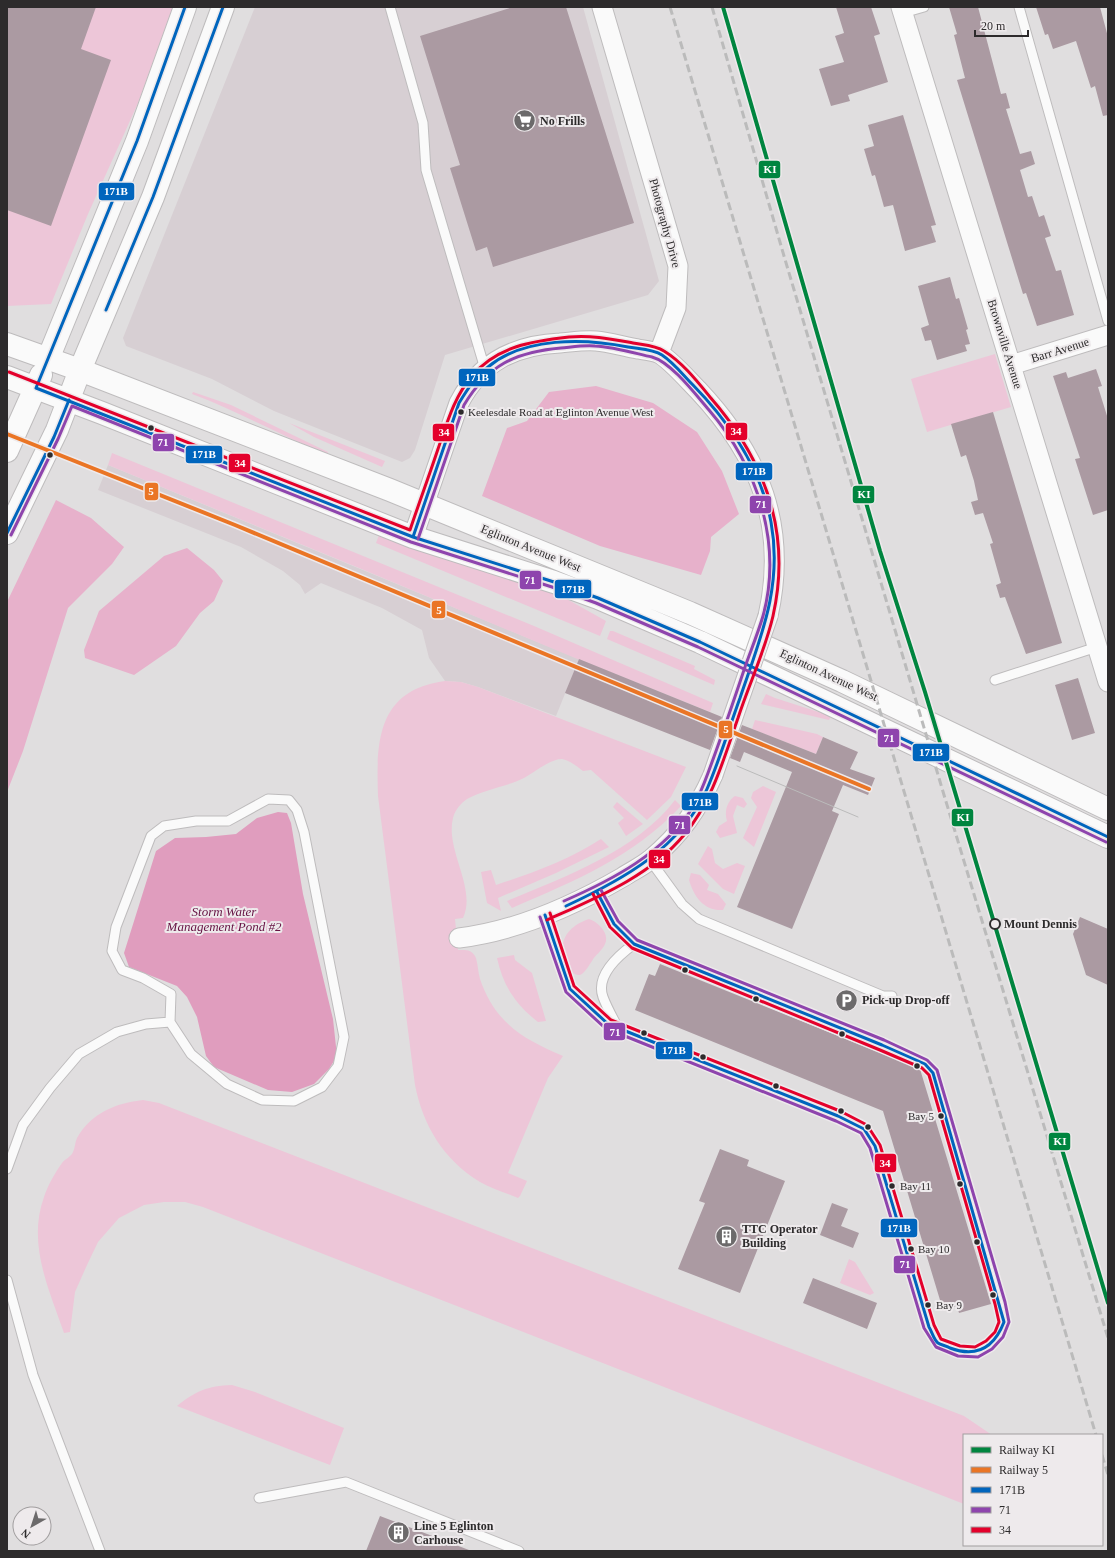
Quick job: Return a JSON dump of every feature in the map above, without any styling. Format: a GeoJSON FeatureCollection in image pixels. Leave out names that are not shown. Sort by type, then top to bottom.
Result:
{"type":"FeatureCollection","features":[{"type":"Feature","properties":{"kind":"main road"},"geometry":{"type":"LineString","coordinates":[[7,451],[36,388],[137,141],[185,7]]}},
{"type":"Feature","properties":{"kind":"main road"},"geometry":{"type":"LineString","coordinates":[[7,533],[54,437],[80,370],[153,197],[223,7]]}},
{"type":"Feature","properties":{"kind":"main road","name":"Eglinton Avenue West"},"geometry":{"type":"LineString","coordinates":[[7,344],[80,370],[424,504],[730,630],[842,681],[1108,809]]}},
{"type":"Feature","properties":{"kind":"main road","name":"Eglinton Avenue West"},"geometry":{"type":"LineString","coordinates":[[7,377],[69,400],[412,537],[554,582],[700,642],[1108,836]]}},
{"type":"Feature","properties":{"kind":"street","name":"Photography Drive"},"geometry":{"type":"LineString","coordinates":[[602,7],[678,266],[676,308],[659,353]]}},
{"type":"Feature","properties":{"kind":"street","name":"Brownville Avenue"},"geometry":{"type":"LineString","coordinates":[[902,10],[1108,682]]}},
{"type":"Feature","properties":{"kind":"street","name":"Barr Avenue"},"geometry":{"type":"LineString","coordinates":[[1011,364],[1108,335]]}},
{"type":"Feature","properties":{"kind":"street"},"geometry":{"type":"LineString","coordinates":[[412,537],[459,403],[466,390],[485,369],[512,352],[542,344],[596,341],[659,353],[685,376],[721,415],[748,456],[768,506],[776,563],[773,593],[768,616],[713,775],[696,811],[672,840],[650,860],[597,892],[545,915],[482,935],[459,938]]}},
{"type":"Feature","properties":{"kind":"lane"},"geometry":{"type":"LineString","coordinates":[[390,7],[423,123],[426,170],[485,369]]}},
{"type":"Feature","properties":{"kind":"lane"},"geometry":{"type":"LineString","coordinates":[[902,10],[924,7]]}},
{"type":"Feature","properties":{"kind":"lane"},"geometry":{"type":"LineString","coordinates":[[1018,7],[1108,321]]}},
{"type":"Feature","properties":{"kind":"lane"},"geometry":{"type":"LineString","coordinates":[[995,680],[1097,647]]}},
{"type":"Feature","properties":{"kind":"lane"},"geometry":{"type":"LineString","coordinates":[[268,798],[289,800],[298,810],[304,832],[344,1037],[338,1066],[322,1087],[294,1101],[262,1100],[227,1084],[191,1054],[170,1022],[171,994],[143,978],[122,970],[112,951],[116,927],[151,836],[164,826],[196,821],[228,821],[268,798]]}},
{"type":"Feature","properties":{"kind":"lane"},"geometry":{"type":"LineString","coordinates":[[650,860],[682,904],[699,920],[883,996],[892,996]]}},
{"type":"Feature","properties":{"kind":"lane"},"geometry":{"type":"LineString","coordinates":[[545,915],[570,989],[608,1024],[838,1116],[864,1129],[875,1146],[929,1327],[938,1343],[959,1351],[976,1352],[989,1345],[999,1335],[1004,1322],[1000,1303],[933,1073],[925,1064],[882,1045],[634,944],[614,924],[597,892]]}},
{"type":"Feature","properties":{"kind":"lane"},"geometry":{"type":"LineString","coordinates":[[618,1028],[602,996],[603,978],[617,957],[634,944]]}},
{"type":"Feature","properties":{"kind":"lane"},"geometry":{"type":"LineString","coordinates":[[7,1169],[23,1125],[50,1088],[79,1054],[117,1032],[146,1024],[170,1022]]}},
{"type":"Feature","properties":{"kind":"lane"},"geometry":{"type":"LineString","coordinates":[[7,1280],[33,1375],[100,1551]]}},
{"type":"Feature","properties":{"kind":"lane"},"geometry":{"type":"LineString","coordinates":[[259,1498],[346,1482],[519,1551]]}},
{"type":"Feature","properties":{"kind":"shaded area"},"geometry":{"type":"Polygon","coordinates":[[[7,7],[173,7],[138,103],[88,214],[51,304],[7,306],[7,7]]]}},
{"type":"Feature","properties":{"kind":"shaded area"},"geometry":{"type":"Polygon","coordinates":[[[255,7],[583,7],[659,281],[648,295],[445,355],[415,450],[410,458],[402,462],[274,411],[212,379],[126,346],[123,338],[255,7]]]}},
{"type":"Feature","properties":{"kind":"shaded area"},"geometry":{"type":"Polygon","coordinates":[[[995,354],[1011,407],[927,432],[911,379],[995,354]]]}},
{"type":"Feature","properties":{"kind":"shaded area"},"geometry":{"type":"Polygon","coordinates":[[[596,386],[653,403],[697,432],[722,471],[739,514],[711,537],[710,551],[701,575],[600,546],[482,496],[507,428],[527,421],[549,392],[596,386]]]}},
{"type":"Feature","properties":{"kind":"shaded area"},"geometry":{"type":"Polygon","coordinates":[[[193,392],[231,405],[328,452],[327,454],[310,447],[192,394],[193,392]]]}},
{"type":"Feature","properties":{"kind":"shaded area"},"geometry":{"type":"Polygon","coordinates":[[[289,423],[385,461],[382,467],[314,437],[289,423]]]}},
{"type":"Feature","properties":{"kind":"shaded area"},"geometry":{"type":"Polygon","coordinates":[[[112,453],[534,626],[713,703],[710,712],[575,658],[108,465],[112,453]]]}},
{"type":"Feature","properties":{"kind":"shaded area"},"geometry":{"type":"Polygon","coordinates":[[[108,465],[579,659],[556,716],[478,687],[461,682],[445,681],[429,658],[422,630],[382,608],[321,583],[305,594],[300,585],[283,571],[241,547],[98,490],[108,465]]]}},
{"type":"Feature","properties":{"kind":"shaded area"},"geometry":{"type":"Polygon","coordinates":[[[56,500],[91,518],[124,547],[112,564],[68,608],[23,751],[7,792],[7,602],[56,500]]]}},
{"type":"Feature","properties":{"kind":"shaded area"},"geometry":{"type":"Polygon","coordinates":[[[379,535],[556,593],[606,621],[600,636],[376,543],[379,535]]]}},
{"type":"Feature","properties":{"kind":"shaded area"},"geometry":{"type":"Polygon","coordinates":[[[187,548],[214,570],[223,581],[214,601],[200,613],[176,646],[134,675],[85,658],[84,650],[99,611],[164,556],[187,548]]]}},
{"type":"Feature","properties":{"kind":"shaded area"},"geometry":{"type":"Polygon","coordinates":[[[610,631],[695,666],[694,669],[715,680],[714,685],[607,639],[610,631]]]}},
{"type":"Feature","properties":{"kind":"shaded area"},"geometry":{"type":"Polygon","coordinates":[[[445,681],[461,682],[478,687],[686,767],[671,797],[647,820],[591,770],[583,771],[570,762],[562,759],[548,763],[517,781],[467,799],[455,812],[452,830],[453,843],[466,894],[466,906],[463,918],[455,919],[458,950],[473,953],[477,961],[480,979],[486,994],[502,1018],[523,1036],[563,1056],[548,1078],[508,1173],[527,1181],[518,1198],[480,1182],[456,1163],[437,1141],[430,1128],[423,1114],[415,1085],[378,796],[378,756],[381,737],[386,721],[394,707],[406,695],[423,686],[445,681]]]}},
{"type":"Feature","properties":{"kind":"shaded area"},"geometry":{"type":"Polygon","coordinates":[[[766,694],[831,716],[829,720],[761,704],[766,694]]]}},
{"type":"Feature","properties":{"kind":"shaded area"},"geometry":{"type":"Polygon","coordinates":[[[755,720],[817,734],[823,737],[816,754],[752,729],[755,720]]]}},
{"type":"Feature","properties":{"kind":"shaded area"},"geometry":{"type":"Polygon","coordinates":[[[763,786],[776,792],[754,847],[743,838],[757,807],[751,798],[753,792],[763,786]]]}},
{"type":"Feature","properties":{"kind":"shaded area"},"geometry":{"type":"Polygon","coordinates":[[[735,796],[743,798],[747,804],[744,808],[737,805],[733,816],[737,833],[720,838],[716,832],[719,826],[727,821],[727,807],[732,798],[735,796]]]}},
{"type":"Feature","properties":{"kind":"shaded area"},"geometry":{"type":"Polygon","coordinates":[[[675,800],[681,806],[643,840],[623,854],[559,888],[512,908],[507,901],[576,872],[620,848],[659,818],[675,800]]]}},
{"type":"Feature","properties":{"kind":"shaded area"},"geometry":{"type":"Polygon","coordinates":[[[617,802],[643,824],[626,836],[618,823],[624,818],[613,807],[617,802]]]}},
{"type":"Feature","properties":{"kind":"shaded area"},"geometry":{"type":"Polygon","coordinates":[[[601,839],[609,847],[556,873],[498,898],[501,911],[487,903],[481,872],[491,870],[496,885],[550,865],[589,847],[601,839]]]}},
{"type":"Feature","properties":{"kind":"shaded area"},"geometry":{"type":"Polygon","coordinates":[[[708,846],[712,849],[715,863],[723,869],[737,863],[745,866],[734,894],[723,889],[698,864],[708,846]]]}},
{"type":"Feature","properties":{"kind":"shaded area"},"geometry":{"type":"Polygon","coordinates":[[[691,873],[700,875],[709,885],[707,890],[718,894],[726,904],[723,910],[710,908],[701,902],[691,886],[689,880],[691,873]]]}},
{"type":"Feature","properties":{"kind":"shaded area"},"geometry":{"type":"Polygon","coordinates":[[[589,919],[602,928],[605,932],[606,940],[604,946],[585,971],[580,975],[576,975],[568,966],[564,958],[563,943],[569,931],[581,922],[589,919]]]}},
{"type":"Feature","properties":{"kind":"shaded area"},"geometry":{"type":"Polygon","coordinates":[[[514,955],[515,960],[532,973],[546,1021],[538,1022],[530,1016],[517,1002],[507,986],[497,958],[514,955]]]}},
{"type":"Feature","properties":{"kind":"shaded area"},"geometry":{"type":"Polygon","coordinates":[[[143,1100],[159,1103],[964,1416],[991,1434],[963,1434],[963,1504],[203,1207],[185,1202],[164,1202],[144,1205],[119,1218],[98,1242],[87,1265],[75,1292],[70,1332],[64,1333],[47,1283],[39,1249],[39,1215],[44,1197],[54,1175],[62,1163],[72,1154],[77,1138],[89,1122],[105,1111],[133,1101],[143,1100]]]}},
{"type":"Feature","properties":{"kind":"shaded area"},"geometry":{"type":"Polygon","coordinates":[[[849,1259],[855,1262],[874,1293],[870,1295],[840,1283],[849,1259]]]}},
{"type":"Feature","properties":{"kind":"shaded area"},"geometry":{"type":"Polygon","coordinates":[[[232,1385],[255,1392],[344,1428],[330,1465],[177,1406],[202,1390],[232,1385]]]}},
{"type":"Feature","properties":{"kind":"water","name":"Storm Water Management Pond #2"},"geometry":{"type":"Polygon","coordinates":[[[278,812],[287,813],[291,823],[303,894],[333,1019],[337,1056],[329,1069],[314,1084],[292,1092],[268,1090],[214,1067],[206,1056],[197,1017],[187,997],[177,986],[129,967],[124,953],[156,851],[175,838],[236,834],[257,818],[278,812]]]}},
{"type":"Feature","properties":{"kind":"building"},"geometry":{"type":"Polygon","coordinates":[[[7,7],[96,7],[81,49],[111,60],[51,226],[7,210],[7,7]]]}},
{"type":"Feature","properties":{"kind":"building","name":"No Frills"},"geometry":{"type":"Polygon","coordinates":[[[513,7],[566,7],[634,223],[493,267],[487,247],[476,251],[450,168],[460,165],[420,36],[513,7]]]}},
{"type":"Feature","properties":{"kind":"building"},"geometry":{"type":"Polygon","coordinates":[[[836,7],[871,7],[880,34],[874,36],[888,82],[848,95],[850,101],[831,106],[819,69],[844,62],[835,36],[844,33],[836,7]]]}},
{"type":"Feature","properties":{"kind":"building"},"geometry":{"type":"Polygon","coordinates":[[[949,7],[978,7],[1001,94],[1006,93],[1010,108],[1006,109],[1020,154],[1031,151],[1035,164],[1020,170],[1028,197],[1032,196],[1039,217],[1044,215],[1051,236],[1045,238],[1056,271],[1061,270],[1074,315],[1037,326],[1026,293],[1023,294],[957,80],[965,78],[954,35],[957,34],[949,7]]]}},
{"type":"Feature","properties":{"kind":"building"},"geometry":{"type":"Polygon","coordinates":[[[1036,7],[1100,7],[1108,37],[1108,115],[1103,116],[1095,86],[1091,88],[1076,41],[1053,49],[1048,34],[1045,35],[1036,7]]]}},
{"type":"Feature","properties":{"kind":"building"},"geometry":{"type":"Polygon","coordinates":[[[903,115],[936,225],[931,226],[936,242],[905,251],[893,205],[884,207],[875,175],[872,176],[864,149],[874,146],[868,125],[903,115]]]}},
{"type":"Feature","properties":{"kind":"building"},"geometry":{"type":"Polygon","coordinates":[[[950,277],[956,299],[959,298],[968,329],[966,330],[970,344],[965,345],[967,351],[937,360],[931,340],[925,341],[921,328],[929,325],[918,286],[950,277]]]}},
{"type":"Feature","properties":{"kind":"building"},"geometry":{"type":"Polygon","coordinates":[[[1096,369],[1102,386],[1098,387],[1108,419],[1108,510],[1093,515],[1075,459],[1080,458],[1053,376],[1066,372],[1068,378],[1096,369]]]}},
{"type":"Feature","properties":{"kind":"building"},"geometry":{"type":"Polygon","coordinates":[[[993,412],[1062,643],[1026,654],[1005,597],[1000,598],[996,585],[1001,583],[990,544],[993,543],[983,513],[975,515],[971,502],[978,500],[974,481],[966,455],[961,457],[951,424],[993,412]]]}},
{"type":"Feature","properties":{"kind":"building"},"geometry":{"type":"Polygon","coordinates":[[[579,659],[722,717],[710,750],[565,693],[579,659]]]}},
{"type":"Feature","properties":{"kind":"building"},"geometry":{"type":"Polygon","coordinates":[[[1078,678],[1095,733],[1072,740],[1055,685],[1078,678]]]}},
{"type":"Feature","properties":{"kind":"building"},"geometry":{"type":"Polygon","coordinates":[[[742,725],[816,754],[823,737],[858,752],[850,769],[875,778],[868,795],[843,785],[832,811],[839,814],[792,929],[737,907],[792,772],[744,752],[740,762],[730,758],[742,725]]]}},
{"type":"Feature","properties":{"kind":"building"},"geometry":{"type":"Polygon","coordinates":[[[1080,917],[1108,929],[1108,985],[1086,975],[1073,934],[1080,917]]]}},
{"type":"Feature","properties":{"kind":"building"},"geometry":{"type":"Polygon","coordinates":[[[660,964],[920,1069],[991,1304],[959,1313],[957,1306],[943,1310],[883,1111],[635,1010],[649,974],[655,976],[660,964]]]}},
{"type":"Feature","properties":{"kind":"building","name":"TTC Operator Building"},"geometry":{"type":"Polygon","coordinates":[[[720,1149],[749,1160],[747,1166],[785,1181],[740,1293],[678,1269],[705,1203],[699,1201],[720,1149]]]}},
{"type":"Feature","properties":{"kind":"building"},"geometry":{"type":"Polygon","coordinates":[[[832,1203],[848,1209],[841,1226],[859,1233],[853,1248],[820,1235],[832,1203]]]}},
{"type":"Feature","properties":{"kind":"building"},"geometry":{"type":"Polygon","coordinates":[[[813,1278],[877,1303],[867,1329],[803,1303],[813,1278]]]}},
{"type":"Feature","properties":{"kind":"building","name":"Line 5 Eglinton Carhouse"},"geometry":{"type":"Polygon","coordinates":[[[380,1516],[469,1550],[469,1551],[366,1551],[380,1516]]]}},
{"type":"Feature","properties":{"kind":"tram line"},"geometry":{"type":"LineString","coordinates":[[737,766],[858,817]]}},
{"type":"Feature","properties":{"kind":"railway"},"geometry":{"type":"LineString","coordinates":[[670,7],[1096,1434]]}},
{"type":"Feature","properties":{"kind":"railway"},"geometry":{"type":"LineString","coordinates":[[712,7],[784,256],[944,795],[1108,1338]]}},
{"type":"Feature","properties":{"kind":"railway"},"geometry":{"type":"LineString","coordinates":[[1103,1458],[1108,1475]]}},
{"type":"Feature","properties":{"kind":"rail line","name":"KI"},"geometry":{"type":"LineString","coordinates":[[723,7],[880,551],[925,692],[1108,1303]]}},
{"type":"Feature","properties":{"kind":"rail line","name":"5"},"geometry":{"type":"LineString","coordinates":[[7,434],[235,525],[869,789]]}},
{"type":"Feature","properties":{"kind":"transit line","name":"171B"},"geometry":{"type":"LineString","coordinates":[[185,7],[137,141],[36,388],[413,537],[554,582],[598,598],[700,642],[1108,837]]}},
{"type":"Feature","properties":{"kind":"transit line","name":"171B"},"geometry":{"type":"LineString","coordinates":[[106,310],[153,197],[223,7]]}},
{"type":"Feature","properties":{"kind":"transit line","name":"34"},"geometry":{"type":"LineString","coordinates":[[9,372],[410,530],[456,401],[472,376],[493,358],[504,352],[529,343],[569,337],[594,337],[657,348],[671,355],[683,366],[729,421],[746,446],[759,472],[769,499],[776,526],[779,555],[778,585],[770,629],[722,764],[710,794],[694,822],[670,850],[638,875],[603,895],[547,920]]}},
{"type":"Feature","properties":{"kind":"transit line","name":"171B"},"geometry":{"type":"LineString","coordinates":[[413,537],[459,403],[475,379],[488,367],[503,357],[519,350],[555,342],[574,341],[611,344],[646,350],[662,355],[678,369],[719,415],[742,448],[752,465],[760,484],[771,522],[774,546],[772,591],[762,634],[707,789],[696,810],[682,829],[648,860],[608,885],[566,906]]}},
{"type":"Feature","properties":{"kind":"transit line","name":"71"},"geometry":{"type":"LineString","coordinates":[[418,539],[464,405],[473,391],[493,370],[504,363],[516,357],[545,350],[582,346],[602,347],[652,357],[667,365],[683,380],[726,432],[752,481],[762,507],[767,534],[770,561],[768,588],[759,629],[718,747],[699,794],[693,807],[681,823],[652,851],[618,874],[564,901]]}},
{"type":"Feature","properties":{"kind":"transit line","name":"171B"},"geometry":{"type":"LineString","coordinates":[[7,533],[54,437],[69,400]]}},
{"type":"Feature","properties":{"kind":"transit line","name":"71"},"geometry":{"type":"LineString","coordinates":[[11,535],[58,439],[72,406],[411,542],[552,587],[596,603],[698,647],[1106,842]]}},
{"type":"Feature","properties":{"kind":"transit line","name":"71"},"geometry":{"type":"LineString","coordinates":[[540,917],[566,992],[605,1028],[836,1121],[861,1133],[870,1148],[924,1328],[936,1347],[958,1356],[978,1357],[992,1349],[1003,1337],[1009,1322],[1005,1302],[937,1070],[927,1060],[884,1040],[637,940],[618,921],[601,890]]}},
{"type":"Feature","properties":{"kind":"transit line","name":"171B"},"geometry":{"type":"LineString","coordinates":[[545,915],[570,989],[608,1024],[838,1116],[864,1129],[875,1146],[929,1327],[935,1340],[939,1344],[968,1352],[976,1351],[990,1344],[1000,1331],[1004,1322],[933,1073],[925,1064],[882,1045],[634,944],[614,924],[597,892]]}},
{"type":"Feature","properties":{"kind":"transit line","name":"34"},"geometry":{"type":"LineString","coordinates":[[550,913],[574,986],[611,1020],[840,1111],[867,1125],[880,1145],[934,1325],[941,1339],[960,1346],[975,1347],[986,1341],[995,1332],[999,1322],[929,1075],[922,1068],[880,1050],[632,948],[610,927],[593,894]]}},
{"type":"Feature","properties":{"kind":"place","name":"No Frills"},"geometry":{"type":"Point","coordinates":[524,121]}},
{"type":"Feature","properties":{"kind":"place","name":"Keelesdale Road at Eglinton Avenue West"},"geometry":{"type":"Point","coordinates":[461,412]}},
{"type":"Feature","properties":{"kind":"place","name":"Mount Dennis"},"geometry":{"type":"Point","coordinates":[995,924]}},
{"type":"Feature","properties":{"kind":"place","name":"Pick-up Drop-off"},"geometry":{"type":"Point","coordinates":[846,1000]}},
{"type":"Feature","properties":{"kind":"place","name":"Bay 5"},"geometry":{"type":"Point","coordinates":[941,1116]}},
{"type":"Feature","properties":{"kind":"place","name":"Bay 11"},"geometry":{"type":"Point","coordinates":[892,1186]}},
{"type":"Feature","properties":{"kind":"place","name":"TTC Operator Building"},"geometry":{"type":"Point","coordinates":[727,1236]}},
{"type":"Feature","properties":{"kind":"place","name":"Bay 10"},"geometry":{"type":"Point","coordinates":[911,1249]}},
{"type":"Feature","properties":{"kind":"place","name":"Bay 9"},"geometry":{"type":"Point","coordinates":[928,1305]}},
{"type":"Feature","properties":{"kind":"place","name":"Line 5 Eglinton Carhouse"},"geometry":{"type":"Point","coordinates":[399,1533]}}]}
